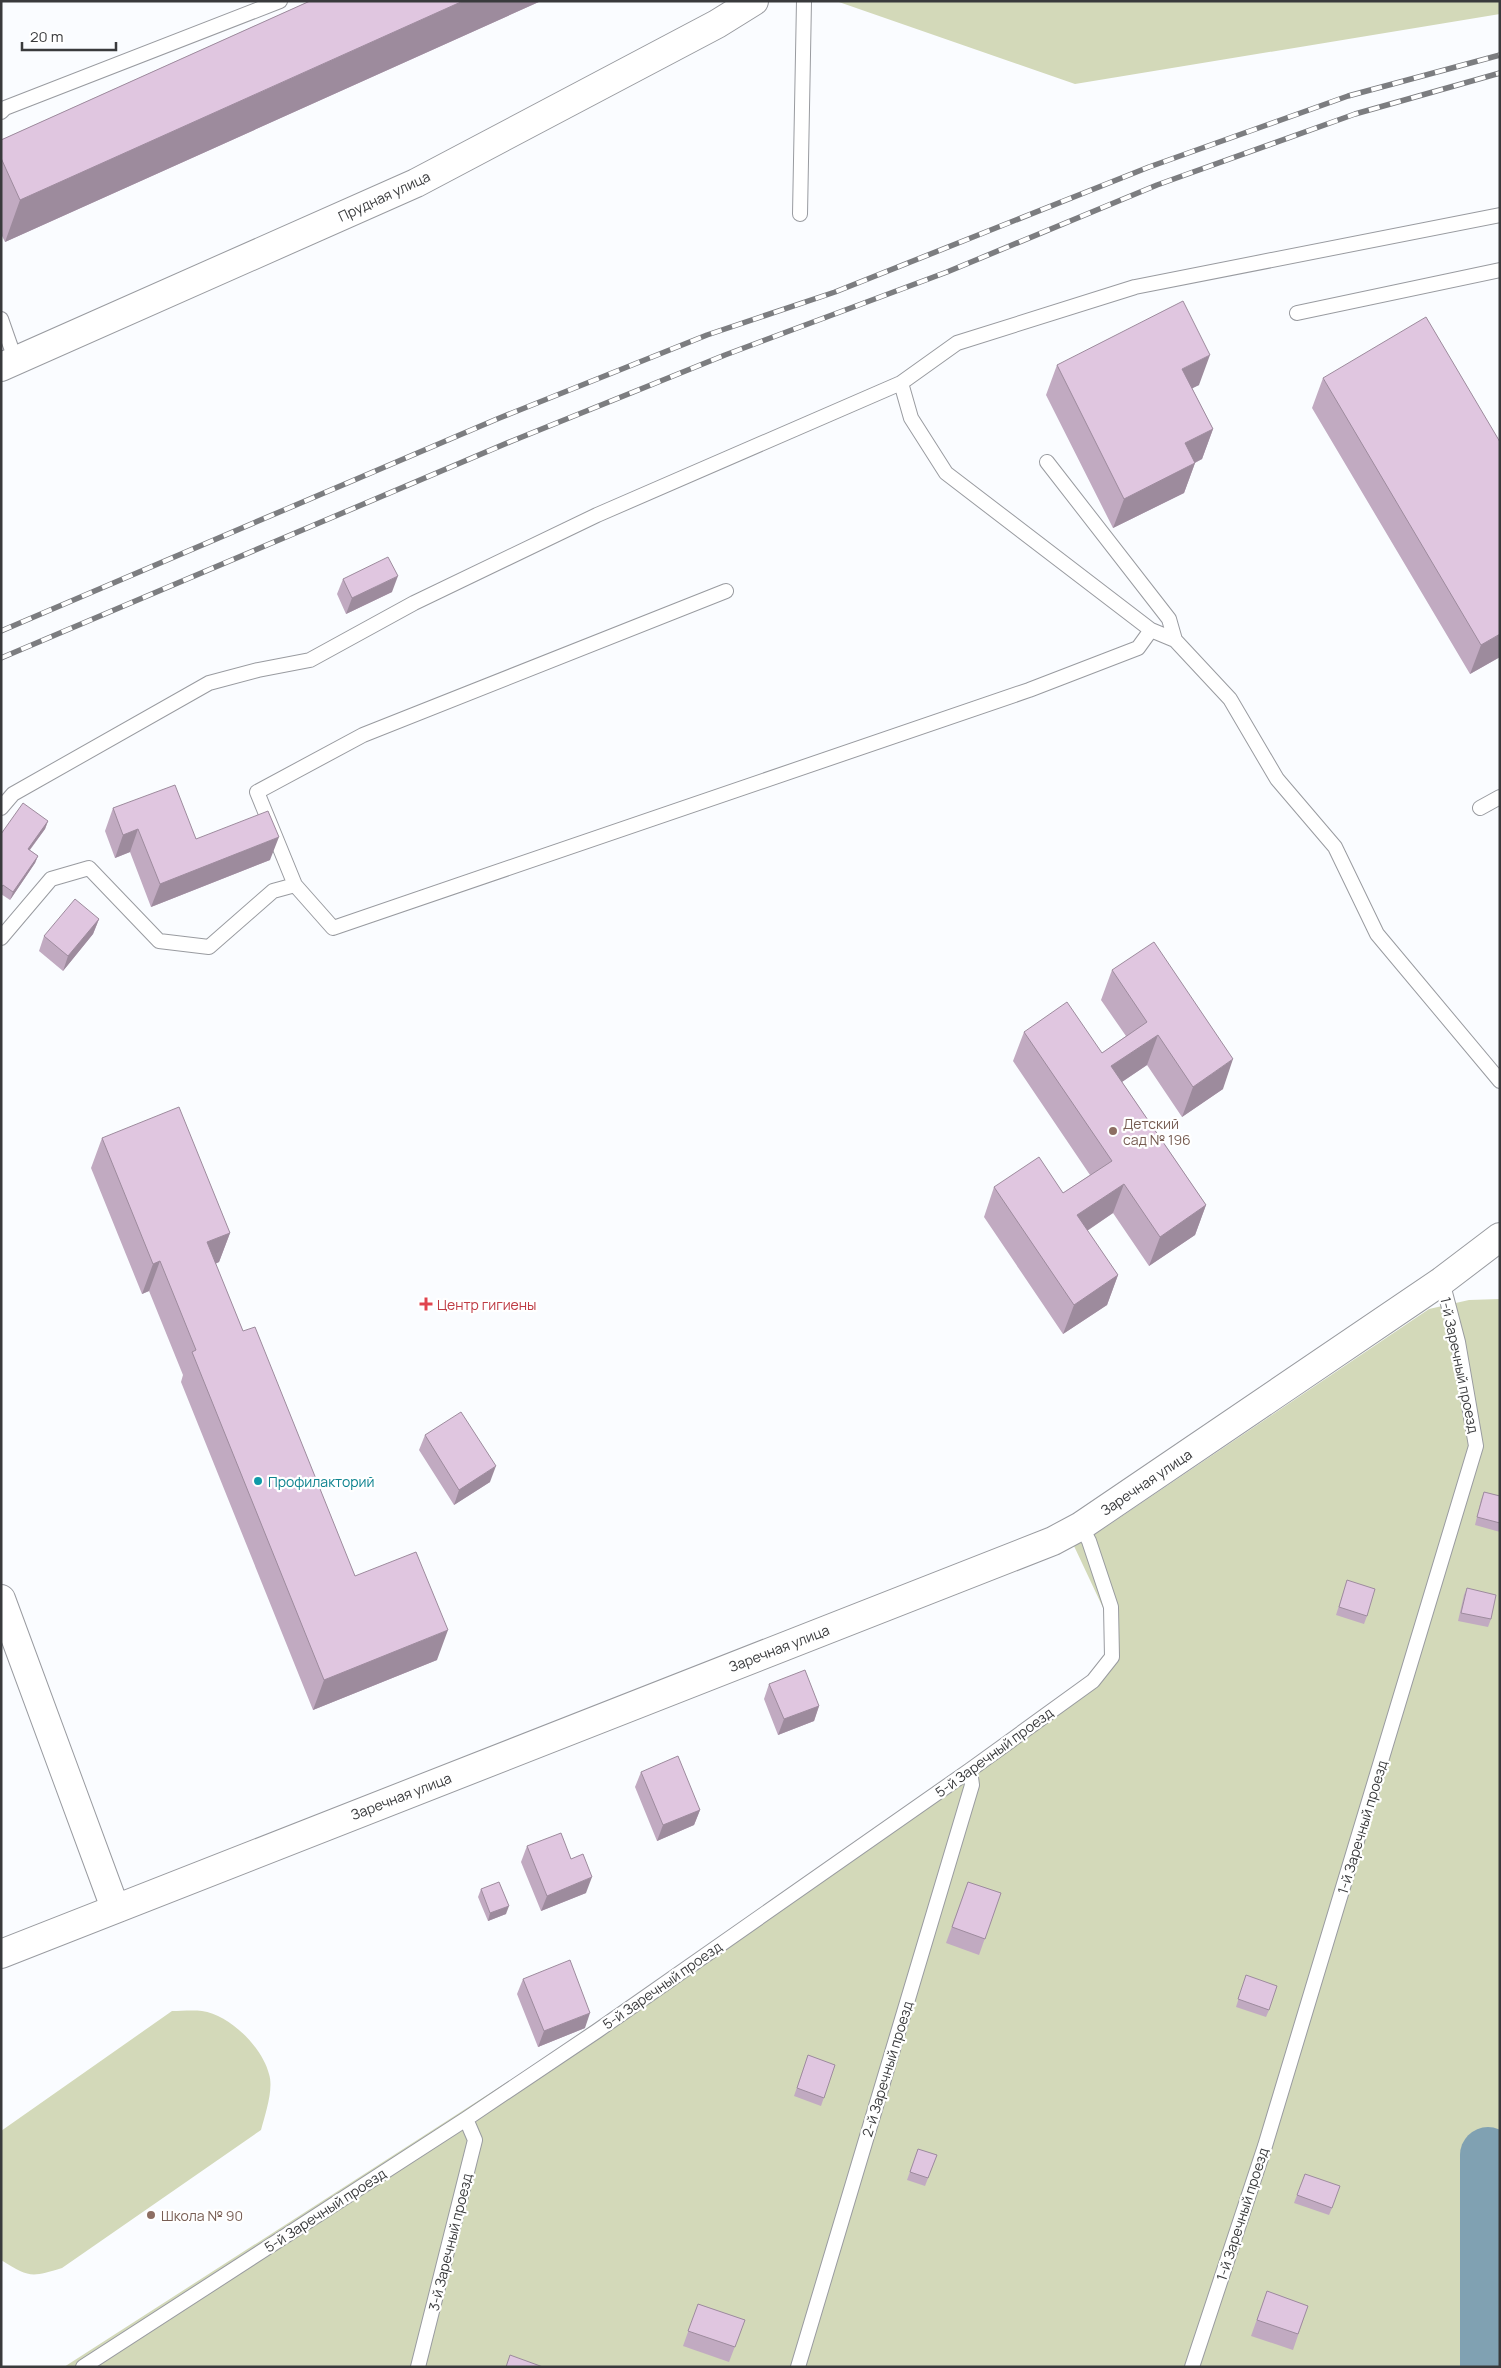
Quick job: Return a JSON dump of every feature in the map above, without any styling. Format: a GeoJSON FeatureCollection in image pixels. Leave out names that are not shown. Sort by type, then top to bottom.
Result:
{"type":"FeatureCollection","features":[{"type":"Feature","properties":{"kind":"street","name":"Прудная улица"},"geometry":{"type":"LineString","coordinates":[[8,363],[416,183],[708,29],[754,1]]}},
{"type":"Feature","properties":{"kind":"street","name":"Заречная улица"},"geometry":{"type":"LineString","coordinates":[[1,1954],[1053,1541],[1081,1526],[1442,1281],[1500,1237]]}},
{"type":"Feature","properties":{"kind":"street"},"geometry":{"type":"LineString","coordinates":[[1,1599],[115,1908]]}},
{"type":"Feature","properties":{"kind":"lane"},"geometry":{"type":"LineString","coordinates":[[1,112],[5,108],[280,1]]}},
{"type":"Feature","properties":{"kind":"lane"},"geometry":{"type":"LineString","coordinates":[[800,214],[804,1]]}},
{"type":"Feature","properties":{"kind":"lane"},"geometry":{"type":"LineString","coordinates":[[1,808],[14,794],[209,683],[258,670],[310,660],[414,603],[597,515],[901,383],[957,343],[1136,288],[1500,214]]}},
{"type":"Feature","properties":{"kind":"lane"},"geometry":{"type":"LineString","coordinates":[[1298,313],[1500,270]]}},
{"type":"Feature","properties":{"kind":"lane"},"geometry":{"type":"LineString","coordinates":[[1,319],[8,363]]}},
{"type":"Feature","properties":{"kind":"lane"},"geometry":{"type":"LineString","coordinates":[[901,383],[911,418],[946,474],[1151,630],[1175,640],[1230,699],[1277,779],[1335,847],[1377,934],[1500,1081]]}},
{"type":"Feature","properties":{"kind":"lane"},"geometry":{"type":"LineString","coordinates":[[1047,462],[1169,619],[1175,640]]}},
{"type":"Feature","properties":{"kind":"lane"},"geometry":{"type":"LineString","coordinates":[[726,591],[363,735],[257,792],[295,885],[333,928],[1029,690],[1138,648],[1151,630]]}},
{"type":"Feature","properties":{"kind":"lane"},"geometry":{"type":"LineString","coordinates":[[1480,808],[1500,797]]}},
{"type":"Feature","properties":{"kind":"lane"},"geometry":{"type":"LineString","coordinates":[[1,938],[51,879],[88,868],[159,941],[209,947],[273,891],[295,885]]}},
{"type":"Feature","properties":{"kind":"lane","name":"1-й Заречный проезд"},"geometry":{"type":"LineString","coordinates":[[1192,2367],[1265,2146],[1476,1446],[1458,1342],[1442,1281]]}},
{"type":"Feature","properties":{"kind":"lane","name":"5-й Заречный проезд"},"geometry":{"type":"LineString","coordinates":[[83,2367],[466,2119],[597,2031],[970,1770],[1093,1680],[1112,1657],[1111,1608],[1089,1541],[1081,1526]]}},
{"type":"Feature","properties":{"kind":"lane","name":"2-й Заречный проезд"},"geometry":{"type":"LineString","coordinates":[[798,2367],[972,1785],[970,1770]]}},
{"type":"Feature","properties":{"kind":"lane","name":"3-й Заречный проезд"},"geometry":{"type":"LineString","coordinates":[[418,2367],[475,2140],[466,2119]]}},
{"type":"Feature","properties":{"kind":"green space"},"geometry":{"type":"Polygon","coordinates":[[[836,1],[1500,1],[1500,14],[1075,84],[836,1]]]}},
{"type":"Feature","properties":{"kind":"green space"},"geometry":{"type":"Polygon","coordinates":[[[1500,1299],[1500,2367],[64,2367],[537,2063],[967,1767],[1090,1674],[1105,1654],[1105,1612],[1074,1546],[1097,1533],[1429,1309],[1469,1300],[1500,1299]]]}},
{"type":"Feature","properties":{"kind":"green space"},"geometry":{"type":"Polygon","coordinates":[[[172,2011],[202,2011],[213,2014],[234,2026],[260,2053],[270,2080],[268,2102],[261,2130],[62,2268],[30,2274],[24,2273],[1,2260],[1,2131],[172,2011]]]}},
{"type":"Feature","properties":{"kind":"building"},"geometry":{"type":"Polygon","coordinates":[[[310,1],[463,1],[20,200],[1,158],[1,140],[310,1]]]}},
{"type":"Feature","properties":{"kind":"building"},"geometry":{"type":"Polygon","coordinates":[[[1183,301],[1210,355],[1182,369],[1213,429],[1185,443],[1195,463],[1124,499],[1057,365],[1183,301]]]}},
{"type":"Feature","properties":{"kind":"building"},"geometry":{"type":"Polygon","coordinates":[[[1426,317],[1500,442],[1500,634],[1481,645],[1323,378],[1426,317]]]}},
{"type":"Feature","properties":{"kind":"building"},"geometry":{"type":"Polygon","coordinates":[[[388,557],[398,576],[352,598],[343,579],[388,557]]]}},
{"type":"Feature","properties":{"kind":"building"},"geometry":{"type":"Polygon","coordinates":[[[175,785],[196,839],[268,811],[279,837],[160,884],[138,829],[123,835],[113,808],[175,785]]]}},
{"type":"Feature","properties":{"kind":"building"},"geometry":{"type":"Polygon","coordinates":[[[23,803],[48,821],[28,849],[38,856],[13,892],[3,885],[1,888],[1,834],[23,803]]]}},
{"type":"Feature","properties":{"kind":"building"},"geometry":{"type":"Polygon","coordinates":[[[75,899],[99,919],[68,956],[44,936],[75,899]]]}},
{"type":"Feature","properties":{"kind":"building"},"geometry":{"type":"Polygon","coordinates":[[[1154,942],[1233,1059],[1193,1087],[1158,1035],[1111,1066],[1206,1205],[1160,1237],[1124,1184],[1077,1215],[1118,1275],[1074,1305],[994,1187],[1039,1157],[1063,1193],[1112,1161],[1024,1032],[1067,1002],[1102,1053],[1147,1022],[1112,970],[1154,942]]]}},
{"type":"Feature","properties":{"kind":"building","name":"Профилакторий"},"geometry":{"type":"Polygon","coordinates":[[[179,1107],[230,1233],[207,1242],[243,1331],[255,1327],[355,1576],[416,1552],[448,1630],[324,1680],[192,1352],[196,1350],[160,1261],[153,1264],[102,1138],[179,1107]]]}},
{"type":"Feature","properties":{"kind":"building"},"geometry":{"type":"Polygon","coordinates":[[[461,1412],[496,1466],[459,1490],[425,1435],[461,1412]]]}},
{"type":"Feature","properties":{"kind":"building"},"geometry":{"type":"Polygon","coordinates":[[[1484,1492],[1500,1496],[1500,1523],[1477,1517],[1484,1492]]]}},
{"type":"Feature","properties":{"kind":"building"},"geometry":{"type":"Polygon","coordinates":[[[1347,1580],[1375,1589],[1367,1616],[1339,1607],[1347,1580]]]}},
{"type":"Feature","properties":{"kind":"building"},"geometry":{"type":"Polygon","coordinates":[[[1467,1588],[1496,1595],[1491,1619],[1461,1613],[1467,1588]]]}},
{"type":"Feature","properties":{"kind":"building"},"geometry":{"type":"Polygon","coordinates":[[[805,1670],[819,1706],[784,1719],[769,1684],[805,1670]]]}},
{"type":"Feature","properties":{"kind":"building"},"geometry":{"type":"Polygon","coordinates":[[[678,1756],[700,1810],[663,1825],[641,1772],[678,1756]]]}},
{"type":"Feature","properties":{"kind":"building"},"geometry":{"type":"Polygon","coordinates":[[[561,1833],[571,1859],[583,1854],[592,1877],[547,1896],[527,1846],[561,1833]]]}},
{"type":"Feature","properties":{"kind":"building"},"geometry":{"type":"Polygon","coordinates":[[[499,1882],[509,1906],[490,1913],[481,1889],[499,1882]]]}},
{"type":"Feature","properties":{"kind":"building"},"geometry":{"type":"Polygon","coordinates":[[[968,1882],[1001,1893],[985,1939],[952,1927],[968,1882]]]}},
{"type":"Feature","properties":{"kind":"building"},"geometry":{"type":"Polygon","coordinates":[[[570,1960],[590,2013],[544,2031],[523,1979],[570,1960]]]}},
{"type":"Feature","properties":{"kind":"building"},"geometry":{"type":"Polygon","coordinates":[[[1246,1975],[1277,1986],[1269,2010],[1238,1999],[1246,1975]]]}},
{"type":"Feature","properties":{"kind":"building"},"geometry":{"type":"Polygon","coordinates":[[[808,2055],[835,2065],[824,2098],[797,2088],[808,2055]]]}},
{"type":"Feature","properties":{"kind":"building"},"geometry":{"type":"Polygon","coordinates":[[[918,2149],[937,2155],[928,2178],[910,2172],[918,2149]]]}},
{"type":"Feature","properties":{"kind":"building"},"geometry":{"type":"Polygon","coordinates":[[[1305,2174],[1340,2186],[1332,2208],[1297,2195],[1305,2174]]]}},
{"type":"Feature","properties":{"kind":"building"},"geometry":{"type":"Polygon","coordinates":[[[1267,2291],[1308,2306],[1298,2334],[1257,2320],[1267,2291]]]}},
{"type":"Feature","properties":{"kind":"building"},"geometry":{"type":"Polygon","coordinates":[[[698,2304],[745,2320],[735,2347],[688,2331],[698,2304]]]}},
{"type":"Feature","properties":{"kind":"building"},"geometry":{"type":"Polygon","coordinates":[[[510,2355],[543,2367],[506,2367],[510,2355]]]}},
{"type":"Feature","properties":{"kind":"waterway"},"geometry":{"type":"LineString","coordinates":[[1488,2155],[1488,2367]]}},
{"type":"Feature","properties":{"kind":"railway"},"geometry":{"type":"LineString","coordinates":[[1,631],[497,419],[707,335],[835,292],[1149,167],[1348,96],[1500,55]]}},
{"type":"Feature","properties":{"kind":"railway"},"geometry":{"type":"LineString","coordinates":[[1,658],[512,441],[725,355],[947,272],[1157,185],[1355,114],[1500,73]]}},
{"type":"Feature","properties":{"kind":"place","name":"Детский сад № 196"},"geometry":{"type":"Point","coordinates":[1113,1131]}},
{"type":"Feature","properties":{"kind":"place","name":"Центр гигиены"},"geometry":{"type":"Point","coordinates":[426,1304]}},
{"type":"Feature","properties":{"kind":"place","name":"Профилакторий"},"geometry":{"type":"Point","coordinates":[258,1481]}},
{"type":"Feature","properties":{"kind":"place","name":"Школа № 90"},"geometry":{"type":"Point","coordinates":[151,2215]}}]}
